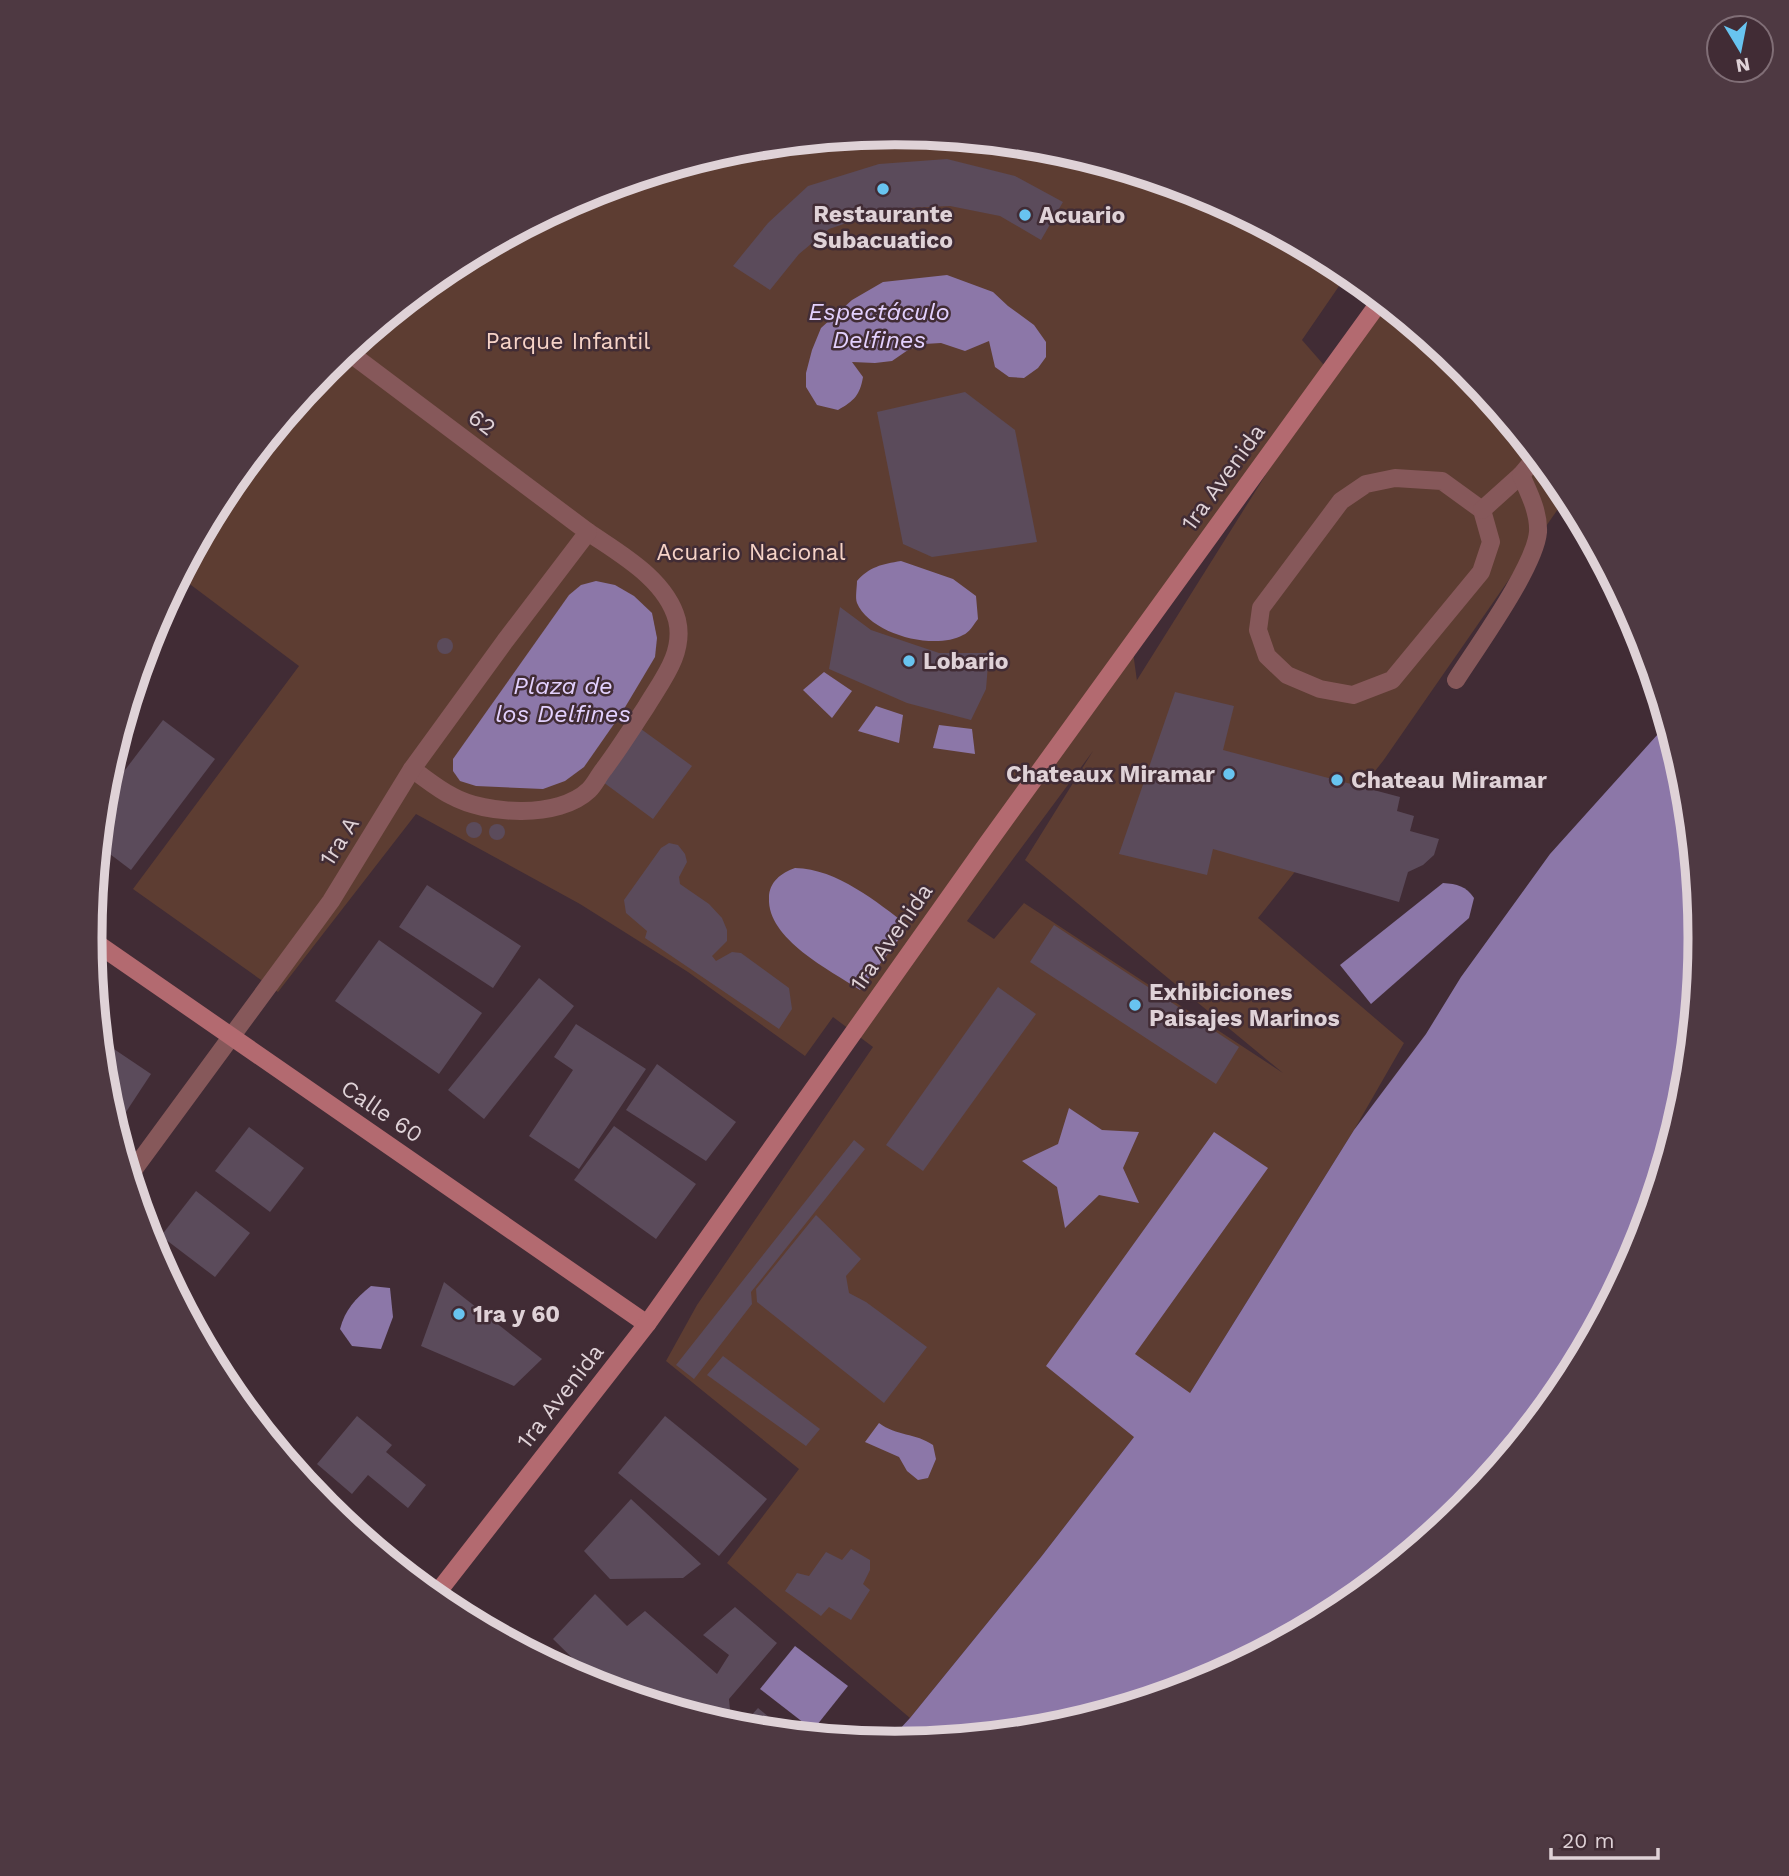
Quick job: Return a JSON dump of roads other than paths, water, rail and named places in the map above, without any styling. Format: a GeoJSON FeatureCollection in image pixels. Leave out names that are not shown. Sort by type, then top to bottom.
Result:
{"type":"FeatureCollection","features":[{"type":"Feature","properties":{"kind":"street","name":"1ra Avenida"},"geometry":{"type":"LineString","coordinates":[[441,1588],[647,1324],[987,844],[1375,308]]}},
{"type":"Feature","properties":{"kind":"street","name":"62"},"geometry":{"type":"LineString","coordinates":[[355,357],[641,569],[664,595],[676,619],[680,643],[671,667],[617,751],[589,790],[573,800],[548,809],[488,809],[453,797],[412,769]]}},
{"type":"Feature","properties":{"kind":"street"},"geometry":{"type":"LineString","coordinates":[[1482,510],[1530,464]]}},
{"type":"Feature","properties":{"kind":"street"},"geometry":{"type":"LineString","coordinates":[[1456,680],[1511,593],[1530,557],[1538,532],[1534,504],[1521,475]]}},
{"type":"Feature","properties":{"kind":"street"},"geometry":{"type":"LineString","coordinates":[[1395,478],[1442,481],[1482,510],[1491,542],[1481,572],[1392,680],[1353,695],[1320,689],[1287,675],[1267,656],[1258,631],[1261,608],[1342,501],[1366,484],[1395,478]]}},
{"type":"Feature","properties":{"kind":"street","name":"1ra A"},"geometry":{"type":"LineString","coordinates":[[136,1167],[331,901],[412,769],[588,532]]}},
{"type":"Feature","properties":{"kind":"street","name":"Calle 60"},"geometry":{"type":"LineString","coordinates":[[102,947],[647,1324]]}},
{"type":"Feature","properties":{"kind":"water","name":"Espectáculo Delfines"},"geometry":{"type":"Polygon","coordinates":[[[947,275],[993,292],[1034,325],[1046,342],[1046,357],[1038,368],[1024,378],[1009,377],[995,367],[989,341],[965,351],[941,343],[924,344],[908,350],[892,361],[852,362],[863,377],[855,397],[838,410],[817,405],[806,387],[806,373],[821,328],[852,300],[883,282],[947,275]]]}},
{"type":"Feature","properties":{"kind":"water"},"geometry":{"type":"Polygon","coordinates":[[[901,561],[953,579],[976,596],[978,619],[967,632],[951,639],[920,640],[889,631],[864,614],[856,601],[857,581],[876,567],[901,561]]]}},
{"type":"Feature","properties":{"kind":"water","name":"Plaza de los Delfines"},"geometry":{"type":"Polygon","coordinates":[[[596,581],[615,585],[634,596],[652,613],[657,638],[655,657],[621,714],[584,767],[565,781],[543,789],[476,786],[460,781],[453,771],[453,759],[569,595],[581,585],[596,581]]]}},
{"type":"Feature","properties":{"kind":"water"},"geometry":{"type":"Polygon","coordinates":[[[824,672],[852,691],[832,718],[803,690],[824,672]]]}},
{"type":"Feature","properties":{"kind":"water"},"geometry":{"type":"Polygon","coordinates":[[[876,706],[903,715],[899,743],[858,731],[876,706]]]}},
{"type":"Feature","properties":{"kind":"water"},"geometry":{"type":"Polygon","coordinates":[[[939,725],[972,729],[975,754],[933,748],[939,725]]]}},
{"type":"Feature","properties":{"kind":"water"},"geometry":{"type":"Polygon","coordinates":[[[1660,732],[1681,834],[1688,938],[1681,1042],[1672,1093],[1645,1193],[1606,1289],[1554,1379],[1524,1421],[1455,1499],[1377,1567],[1291,1625],[1245,1649],[1198,1671],[1100,1704],[998,1724],[898,1731],[1041,1557],[1134,1437],[1046,1366],[1214,1132],[1268,1168],[1135,1354],[1190,1393],[1354,1130],[1426,1034],[1461,977],[1550,854],[1660,732]]]}},
{"type":"Feature","properties":{"kind":"water"},"geometry":{"type":"Polygon","coordinates":[[[795,868],[811,870],[841,880],[870,897],[909,926],[860,990],[802,952],[778,927],[771,913],[771,887],[777,879],[795,868]]]}},
{"type":"Feature","properties":{"kind":"water"},"geometry":{"type":"Polygon","coordinates":[[[1443,883],[1461,886],[1474,898],[1469,918],[1371,1004],[1340,965],[1443,883]]]}},
{"type":"Feature","properties":{"kind":"water"},"geometry":{"type":"Polygon","coordinates":[[[1069,1108],[1102,1130],[1139,1132],[1123,1168],[1139,1203],[1099,1195],[1065,1228],[1057,1187],[1022,1161],[1058,1144],[1069,1108]]]}},
{"type":"Feature","properties":{"kind":"water"},"geometry":{"type":"Polygon","coordinates":[[[371,1286],[390,1288],[393,1317],[381,1349],[352,1346],[340,1329],[351,1305],[371,1286]]]}},
{"type":"Feature","properties":{"kind":"water"},"geometry":{"type":"Polygon","coordinates":[[[879,1423],[933,1445],[936,1459],[928,1478],[918,1480],[907,1471],[899,1457],[865,1442],[879,1423]]]}},
{"type":"Feature","properties":{"kind":"water"},"geometry":{"type":"Polygon","coordinates":[[[795,1646],[848,1686],[816,1726],[807,1726],[760,1689],[795,1646]]]}},
{"type":"Feature","properties":{"kind":"place","name":"Restaurante Subacuatico"},"geometry":{"type":"Point","coordinates":[883,189]}},
{"type":"Feature","properties":{"kind":"place","name":"Acuario"},"geometry":{"type":"Point","coordinates":[1025,215]}},
{"type":"Feature","properties":{"kind":"place","name":"Lobario"},"geometry":{"type":"Point","coordinates":[909,661]}},
{"type":"Feature","properties":{"kind":"place","name":"Chateaux Miramar"},"geometry":{"type":"Point","coordinates":[1229,774]}},
{"type":"Feature","properties":{"kind":"place","name":"Chateau Miramar"},"geometry":{"type":"Point","coordinates":[1337,780]}},
{"type":"Feature","properties":{"kind":"place","name":"Exhibiciones Paisajes Marinos"},"geometry":{"type":"Point","coordinates":[1135,1005]}},
{"type":"Feature","properties":{"kind":"place","name":"1ra y 60"},"geometry":{"type":"Point","coordinates":[459,1314]}},
{"type":"Feature","properties":{"kind":"park label","name":"Parque Infantil"},"geometry":{"type":"Point","coordinates":[568,341]}},
{"type":"Feature","properties":{"kind":"park label","name":"Acuario Nacional"},"geometry":{"type":"Point","coordinates":[751,552]}}]}
